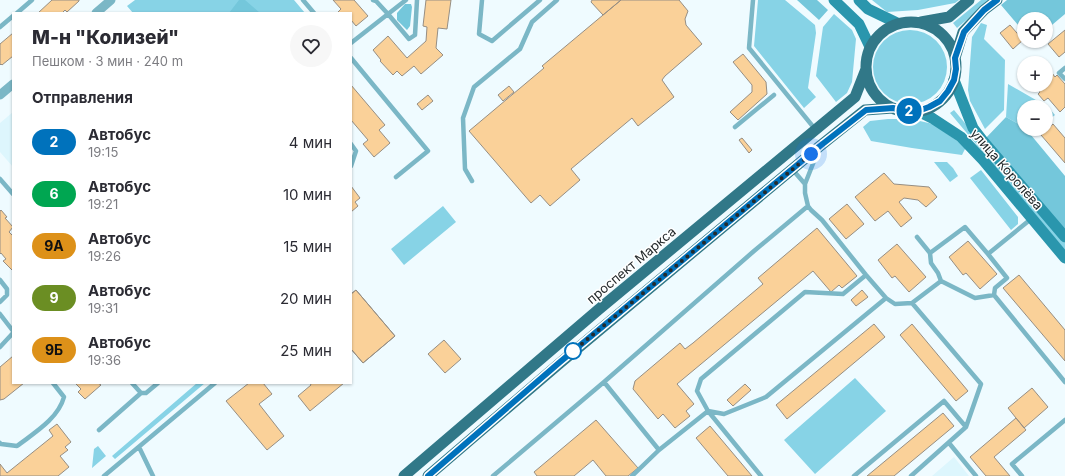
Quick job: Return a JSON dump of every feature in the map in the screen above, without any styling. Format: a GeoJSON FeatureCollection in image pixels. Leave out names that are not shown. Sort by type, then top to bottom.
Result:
{"type":"FeatureCollection","features":[{"type":"Feature","properties":{"kind":"main road"},"geometry":{"type":"LineString","coordinates":[[834,0],[859,24],[870,47]]}},
{"type":"Feature","properties":{"kind":"main road"},"geometry":{"type":"LineString","coordinates":[[859,0],[868,9],[897,23]]}},
{"type":"Feature","properties":{"kind":"main road"},"geometry":{"type":"LineString","coordinates":[[921,22],[935,29],[944,36],[951,46],[955,58],[956,69],[954,80],[940,101],[929,107],[918,111],[905,111],[893,108],[882,102],[874,93],[868,82],[866,58],[870,47],[877,36],[887,28],[897,23],[910,21],[921,22],[949,17],[969,0]]}},
{"type":"Feature","properties":{"kind":"main road"},"geometry":{"type":"LineString","coordinates":[[955,58],[964,32],[984,10],[996,0]]}},
{"type":"Feature","properties":{"kind":"main road","name":"проспект Маркса"},"geometry":{"type":"LineString","coordinates":[[404,476],[610,300],[855,97],[866,70]]}},
{"type":"Feature","properties":{"kind":"main road","name":"улица Королёва"},"geometry":{"type":"LineString","coordinates":[[954,80],[973,128],[1065,237]]}},
{"type":"Feature","properties":{"kind":"main road"},"geometry":{"type":"LineString","coordinates":[[428,476],[560,362],[820,146],[866,110],[893,108]]}},
{"type":"Feature","properties":{"kind":"main road","name":"улица Королёва"},"geometry":{"type":"LineString","coordinates":[[918,111],[942,124],[961,137],[1065,258]]}},
{"type":"Feature","properties":{"kind":"street"},"geometry":{"type":"LineString","coordinates":[[97,12],[111,0]]}},
{"type":"Feature","properties":{"kind":"street"},"geometry":{"type":"LineString","coordinates":[[1,92],[12,85]]}},
{"type":"Feature","properties":{"kind":"lane"},"geometry":{"type":"LineString","coordinates":[[18,12],[32,0]]}},
{"type":"Feature","properties":{"kind":"lane"},"geometry":{"type":"LineString","coordinates":[[303,0],[313,12]]}},
{"type":"Feature","properties":{"kind":"lane"},"geometry":{"type":"LineString","coordinates":[[373,0],[376,1],[409,39],[415,35],[417,0]]}},
{"type":"Feature","properties":{"kind":"lane"},"geometry":{"type":"LineString","coordinates":[[352,42],[406,0]]}},
{"type":"Feature","properties":{"kind":"lane"},"geometry":{"type":"LineString","coordinates":[[482,0],[479,34],[492,41],[540,0]]}},
{"type":"Feature","properties":{"kind":"lane"},"geometry":{"type":"LineString","coordinates":[[472,181],[466,169],[463,118],[474,87],[520,49],[532,22],[557,0]]}},
{"type":"Feature","properties":{"kind":"lane"},"geometry":{"type":"LineString","coordinates":[[752,0],[749,48],[816,130]]}},
{"type":"Feature","properties":{"kind":"lane"},"geometry":{"type":"LineString","coordinates":[[0,28],[12,17]]}},
{"type":"Feature","properties":{"kind":"lane"},"geometry":{"type":"LineString","coordinates":[[352,59],[428,151],[396,177]]}},
{"type":"Feature","properties":{"kind":"lane"},"geometry":{"type":"LineString","coordinates":[[1065,68],[1060,73],[1065,79]]}},
{"type":"Feature","properties":{"kind":"lane"},"geometry":{"type":"LineString","coordinates":[[735,127],[774,95]]}},
{"type":"Feature","properties":{"kind":"lane"},"geometry":{"type":"LineString","coordinates":[[352,145],[356,151],[352,163]]}},
{"type":"Feature","properties":{"kind":"lane"},"geometry":{"type":"LineString","coordinates":[[820,146],[805,184],[805,193],[808,206],[822,220],[866,276],[886,298],[895,304],[912,303],[941,281]]}},
{"type":"Feature","properties":{"kind":"lane"},"geometry":{"type":"LineString","coordinates":[[792,169],[805,184]]}},
{"type":"Feature","properties":{"kind":"lane"},"geometry":{"type":"LineString","coordinates":[[0,178],[12,193]]}},
{"type":"Feature","properties":{"kind":"lane"},"geometry":{"type":"LineString","coordinates":[[493,476],[808,206]]}},
{"type":"Feature","properties":{"kind":"lane"},"geometry":{"type":"LineString","coordinates":[[988,254],[1032,219]]}},
{"type":"Feature","properties":{"kind":"lane"},"geometry":{"type":"LineString","coordinates":[[930,253],[965,227],[1007,278],[995,288],[994,295],[1065,382]]}},
{"type":"Feature","properties":{"kind":"lane"},"geometry":{"type":"LineString","coordinates":[[917,237],[930,253],[931,264],[938,273],[941,281],[975,298],[994,295]]}},
{"type":"Feature","properties":{"kind":"lane"},"geometry":{"type":"LineString","coordinates":[[761,476],[708,411],[697,391],[701,379],[805,292],[843,294],[866,276]]}},
{"type":"Feature","properties":{"kind":"lane"},"geometry":{"type":"LineString","coordinates":[[0,280],[7,289],[7,295],[0,302]]}},
{"type":"Feature","properties":{"kind":"lane"},"geometry":{"type":"LineString","coordinates":[[632,476],[659,450],[708,411],[724,414],[766,397],[886,298]]}},
{"type":"Feature","properties":{"kind":"lane"},"geometry":{"type":"LineString","coordinates":[[911,476],[966,427],[981,384],[912,303]]}},
{"type":"Feature","properties":{"kind":"lane"},"geometry":{"type":"LineString","coordinates":[[0,314],[12,331]]}},
{"type":"Feature","properties":{"kind":"lane"},"geometry":{"type":"LineString","coordinates":[[0,347],[12,333]]}},
{"type":"Feature","properties":{"kind":"lane"},"geometry":{"type":"LineString","coordinates":[[604,382],[659,450]]}},
{"type":"Feature","properties":{"kind":"lane"},"geometry":{"type":"LineString","coordinates":[[0,443],[17,446],[51,419],[63,402],[64,397],[54,384]]}},
{"type":"Feature","properties":{"kind":"lane"},"geometry":{"type":"LineString","coordinates":[[133,384],[141,393]]}},
{"type":"Feature","properties":{"kind":"lane"},"geometry":{"type":"LineString","coordinates":[[99,430],[141,393],[146,393],[157,384]]}},
{"type":"Feature","properties":{"kind":"lane"},"geometry":{"type":"LineString","coordinates":[[104,476],[213,384]]}},
{"type":"Feature","properties":{"kind":"lane"},"geometry":{"type":"LineString","coordinates":[[854,476],[944,401],[966,427]]}},
{"type":"Feature","properties":{"kind":"lane"},"geometry":{"type":"LineString","coordinates":[[1022,476],[1012,464],[1065,420]]}},
{"type":"Feature","properties":{"kind":"lane"},"geometry":{"type":"LineString","coordinates":[[949,443],[976,476]]}},
{"type":"Feature","properties":{"kind":"lane"},"geometry":{"type":"LineString","coordinates":[[139,447],[153,476]]}},
{"type":"Feature","properties":{"kind":"shaded area"},"geometry":{"type":"Polygon","coordinates":[[[135,0],[294,0],[304,12],[132,12],[127,6],[135,0]]]}},
{"type":"Feature","properties":{"kind":"shaded area"},"geometry":{"type":"Polygon","coordinates":[[[239,0],[245,0],[259,12],[230,12],[239,0]]]}},
{"type":"Feature","properties":{"kind":"shaded area"},"geometry":{"type":"Polygon","coordinates":[[[758,0],[785,0],[815,25],[816,33],[808,88],[816,97],[804,108],[754,46],[758,0]]]}},
{"type":"Feature","properties":{"kind":"shaded area"},"geometry":{"type":"Polygon","coordinates":[[[797,0],[817,0],[828,10],[819,20],[797,0]]]}},
{"type":"Feature","properties":{"kind":"shaded area"},"geometry":{"type":"Polygon","coordinates":[[[872,0],[959,0],[955,3],[918,10],[887,12],[872,0]]]}},
{"type":"Feature","properties":{"kind":"shaded area"},"geometry":{"type":"Polygon","coordinates":[[[981,0],[990,0],[957,28],[953,23],[981,0]]]}},
{"type":"Feature","properties":{"kind":"shaded area"},"geometry":{"type":"Polygon","coordinates":[[[1007,0],[1065,0],[1065,14],[1053,24],[1053,12],[1017,12],[1017,24],[1001,5],[1007,0]]]}},
{"type":"Feature","properties":{"kind":"shaded area"},"geometry":{"type":"Polygon","coordinates":[[[405,4],[411,4],[412,7],[410,26],[407,30],[397,20],[397,13],[405,4]]]}},
{"type":"Feature","properties":{"kind":"shaded area"},"geometry":{"type":"Polygon","coordinates":[[[834,14],[852,30],[856,39],[852,82],[847,93],[836,102],[816,76],[823,27],[834,14]]]}},
{"type":"Feature","properties":{"kind":"shaded area"},"geometry":{"type":"Polygon","coordinates":[[[981,23],[987,25],[984,39],[1005,60],[1004,110],[985,129],[970,101],[968,90],[972,37],[981,23]]]}},
{"type":"Feature","properties":{"kind":"shaded area"},"geometry":{"type":"Polygon","coordinates":[[[910,30],[931,36],[941,46],[947,67],[941,88],[931,98],[910,104],[889,98],[879,88],[873,67],[879,46],[889,36],[910,30]]]}},
{"type":"Feature","properties":{"kind":"shaded area"},"geometry":{"type":"Polygon","coordinates":[[[1008,84],[1017,89],[1017,92],[1022,92],[1036,100],[1017,100],[1017,123],[1006,117],[1008,84]]]}},
{"type":"Feature","properties":{"kind":"shaded area"},"geometry":{"type":"Polygon","coordinates":[[[954,110],[1065,243],[1065,250],[950,113],[954,110]]]}},
{"type":"Feature","properties":{"kind":"shaded area"},"geometry":{"type":"Polygon","coordinates":[[[12,113],[12,166],[0,152],[0,123],[12,113]]]}},
{"type":"Feature","properties":{"kind":"shaded area"},"geometry":{"type":"Polygon","coordinates":[[[1006,117],[1017,123],[1017,136],[1032,136],[1065,176],[1065,237],[983,141],[1006,117]]]}},
{"type":"Feature","properties":{"kind":"shaded area"},"geometry":{"type":"Polygon","coordinates":[[[911,119],[933,124],[966,147],[962,155],[871,141],[863,127],[870,121],[911,119]]]}},
{"type":"Feature","properties":{"kind":"shaded area"},"geometry":{"type":"Polygon","coordinates":[[[934,162],[947,162],[958,176],[950,182],[934,162]]]}},
{"type":"Feature","properties":{"kind":"shaded area"},"geometry":{"type":"Polygon","coordinates":[[[981,170],[1018,217],[1018,224],[1011,230],[970,178],[981,170]]]}},
{"type":"Feature","properties":{"kind":"shaded area"},"geometry":{"type":"Polygon","coordinates":[[[443,206],[456,222],[404,265],[391,249],[443,206]]]}},
{"type":"Feature","properties":{"kind":"shaded area"},"geometry":{"type":"Polygon","coordinates":[[[855,378],[886,411],[815,474],[784,440],[855,378]]]}},
{"type":"Feature","properties":{"kind":"shaded area"},"geometry":{"type":"Polygon","coordinates":[[[196,384],[204,384],[115,459],[112,456],[196,384]]]}},
{"type":"Feature","properties":{"kind":"shaded area"},"geometry":{"type":"Polygon","coordinates":[[[98,446],[106,456],[92,468],[94,449],[98,446]]]}},
{"type":"Feature","properties":{"kind":"shaded area"},"geometry":{"type":"Polygon","coordinates":[[[954,457],[969,476],[932,476],[954,457]]]}},
{"type":"Feature","properties":{"kind":"building"},"geometry":{"type":"Polygon","coordinates":[[[52,0],[79,0],[67,12],[65,10],[63,12],[39,12],[52,0]]]}},
{"type":"Feature","properties":{"kind":"building"},"geometry":{"type":"Polygon","coordinates":[[[333,0],[354,0],[368,16],[356,26],[352,21],[352,12],[338,12],[341,9],[333,0]]]}},
{"type":"Feature","properties":{"kind":"building"},"geometry":{"type":"Polygon","coordinates":[[[426,0],[451,0],[447,29],[438,28],[436,48],[443,55],[421,74],[414,66],[402,76],[397,71],[393,75],[380,61],[381,60],[373,50],[388,36],[407,58],[426,41],[427,27],[423,26],[426,0]]]}},
{"type":"Feature","properties":{"kind":"building"},"geometry":{"type":"Polygon","coordinates":[[[592,0],[621,0],[603,15],[591,2],[592,0]]]}},
{"type":"Feature","properties":{"kind":"building"},"geometry":{"type":"Polygon","coordinates":[[[621,0],[679,0],[688,11],[685,19],[686,25],[702,44],[662,80],[674,97],[638,126],[632,118],[571,169],[580,180],[550,206],[540,195],[531,203],[469,131],[544,68],[542,66],[621,0]]]}},
{"type":"Feature","properties":{"kind":"building"},"geometry":{"type":"Polygon","coordinates":[[[1010,25],[1017,33],[1017,45],[1013,49],[1000,33],[1010,25]]]}},
{"type":"Feature","properties":{"kind":"building"},"geometry":{"type":"Polygon","coordinates":[[[1065,30],[1065,52],[1059,57],[1051,48],[1053,48],[1053,40],[1065,30]]]}},
{"type":"Feature","properties":{"kind":"building"},"geometry":{"type":"Polygon","coordinates":[[[12,34],[12,57],[2,65],[0,65],[0,44],[12,34]]]}},
{"type":"Feature","properties":{"kind":"building"},"geometry":{"type":"Polygon","coordinates":[[[743,54],[766,82],[767,94],[738,120],[730,112],[752,92],[752,85],[733,62],[743,54]]]}},
{"type":"Feature","properties":{"kind":"building"},"geometry":{"type":"Polygon","coordinates":[[[1053,74],[1055,77],[1057,75],[1065,84],[1065,107],[1060,112],[1053,104],[1053,100],[1050,100],[1048,98],[1043,100],[1038,94],[1040,92],[1053,92],[1053,74]]]}},
{"type":"Feature","properties":{"kind":"building"},"geometry":{"type":"Polygon","coordinates":[[[352,86],[385,125],[379,130],[390,143],[374,157],[363,144],[368,140],[352,121],[352,86]]]}},
{"type":"Feature","properties":{"kind":"building"},"geometry":{"type":"Polygon","coordinates":[[[509,86],[514,92],[503,101],[498,95],[509,86]]]}},
{"type":"Feature","properties":{"kind":"building"},"geometry":{"type":"Polygon","coordinates":[[[428,95],[433,101],[422,110],[417,104],[428,95]]]}},
{"type":"Feature","properties":{"kind":"building"},"geometry":{"type":"Polygon","coordinates":[[[1053,124],[1065,138],[1065,163],[1042,136],[1053,136],[1053,124]]]}},
{"type":"Feature","properties":{"kind":"building"},"geometry":{"type":"Polygon","coordinates":[[[742,138],[752,150],[749,153],[739,140],[742,138]]]}},
{"type":"Feature","properties":{"kind":"building"},"geometry":{"type":"Polygon","coordinates":[[[884,173],[894,184],[929,187],[937,197],[926,207],[918,200],[904,198],[899,202],[912,218],[901,227],[888,211],[875,221],[855,197],[884,173]]]}},
{"type":"Feature","properties":{"kind":"building"},"geometry":{"type":"Polygon","coordinates":[[[352,187],[360,198],[355,202],[358,206],[352,211],[352,187]]]}},
{"type":"Feature","properties":{"kind":"building"},"geometry":{"type":"Polygon","coordinates":[[[847,204],[864,224],[846,239],[829,219],[847,204]]]}},
{"type":"Feature","properties":{"kind":"building"},"geometry":{"type":"Polygon","coordinates":[[[1,210],[7,217],[5,218],[12,226],[9,232],[12,235],[12,270],[3,261],[6,259],[1,253],[0,254],[1,210]]]}},
{"type":"Feature","properties":{"kind":"building"},"geometry":{"type":"Polygon","coordinates":[[[817,228],[857,276],[842,288],[839,285],[831,292],[813,271],[677,384],[694,404],[686,411],[690,416],[675,428],[663,414],[658,419],[633,389],[635,381],[680,343],[685,349],[693,343],[763,284],[758,278],[817,228]]]}},
{"type":"Feature","properties":{"kind":"building"},"geometry":{"type":"Polygon","coordinates":[[[968,241],[997,274],[980,289],[966,273],[963,275],[949,257],[968,241]]]}},
{"type":"Feature","properties":{"kind":"building"},"geometry":{"type":"Polygon","coordinates":[[[897,244],[926,277],[909,292],[895,276],[892,278],[878,260],[897,244]]]}},
{"type":"Feature","properties":{"kind":"building"},"geometry":{"type":"Polygon","coordinates":[[[1019,275],[1065,330],[1065,361],[1003,288],[1019,275]]]}},
{"type":"Feature","properties":{"kind":"building"},"geometry":{"type":"Polygon","coordinates":[[[356,290],[395,336],[363,363],[352,350],[352,293],[356,290]]]}},
{"type":"Feature","properties":{"kind":"building"},"geometry":{"type":"Polygon","coordinates":[[[356,290],[395,336],[363,363],[352,350],[352,293],[356,290]]]}},
{"type":"Feature","properties":{"kind":"building"},"geometry":{"type":"Polygon","coordinates":[[[862,290],[868,297],[856,306],[851,300],[862,290]]]}},
{"type":"Feature","properties":{"kind":"building"},"geometry":{"type":"Polygon","coordinates":[[[874,324],[885,337],[787,419],[776,405],[874,324]]]}},
{"type":"Feature","properties":{"kind":"building"},"geometry":{"type":"Polygon","coordinates":[[[912,324],[968,391],[956,401],[900,335],[912,324]]]}},
{"type":"Feature","properties":{"kind":"building"},"geometry":{"type":"Polygon","coordinates":[[[444,340],[461,359],[445,373],[428,354],[444,340]]]}},
{"type":"Feature","properties":{"kind":"building"},"geometry":{"type":"Polygon","coordinates":[[[12,357],[12,384],[23,384],[4,399],[0,400],[0,367],[12,357]]]}},
{"type":"Feature","properties":{"kind":"building"},"geometry":{"type":"Polygon","coordinates":[[[76,384],[101,385],[85,399],[78,392],[81,389],[76,384]]]}},
{"type":"Feature","properties":{"kind":"building"},"geometry":{"type":"Polygon","coordinates":[[[248,384],[264,384],[272,394],[259,404],[284,436],[267,450],[226,401],[248,384]]]}},
{"type":"Feature","properties":{"kind":"building"},"geometry":{"type":"Polygon","coordinates":[[[343,384],[310,411],[298,396],[311,385],[343,384]]]}},
{"type":"Feature","properties":{"kind":"building"},"geometry":{"type":"Polygon","coordinates":[[[745,384],[751,390],[733,406],[727,400],[745,384]]]}},
{"type":"Feature","properties":{"kind":"building"},"geometry":{"type":"Polygon","coordinates":[[[1032,388],[1048,407],[1024,428],[1008,408],[1032,388]]]}},
{"type":"Feature","properties":{"kind":"building"},"geometry":{"type":"Polygon","coordinates":[[[943,413],[954,426],[894,476],[867,476],[943,413]]]}},
{"type":"Feature","properties":{"kind":"building"},"geometry":{"type":"Polygon","coordinates":[[[1016,418],[1026,430],[994,457],[1010,476],[986,476],[970,457],[1016,418]]]}},
{"type":"Feature","properties":{"kind":"building"},"geometry":{"type":"Polygon","coordinates":[[[596,420],[638,468],[628,476],[606,476],[593,460],[574,476],[537,476],[534,472],[596,420]]]}},
{"type":"Feature","properties":{"kind":"building"},"geometry":{"type":"Polygon","coordinates":[[[57,424],[71,442],[65,447],[68,450],[60,456],[69,467],[58,476],[0,476],[0,464],[7,473],[53,436],[49,430],[57,424]]]}},
{"type":"Feature","properties":{"kind":"building"},"geometry":{"type":"Polygon","coordinates":[[[710,426],[752,476],[728,476],[696,438],[710,426]]]}},
{"type":"Feature","properties":{"kind":"bus line","name":"2"},"geometry":{"type":"LineString","coordinates":[[428,476],[560,362],[792,169],[866,110],[893,108],[905,111],[918,111],[940,101],[954,80],[956,69],[955,58],[964,32],[984,10],[997,0]]}},
{"type":"Feature","properties":{"kind":"route"},"geometry":{"type":"LineString","coordinates":[[573,351],[572,352],[811,154]]}}]}
